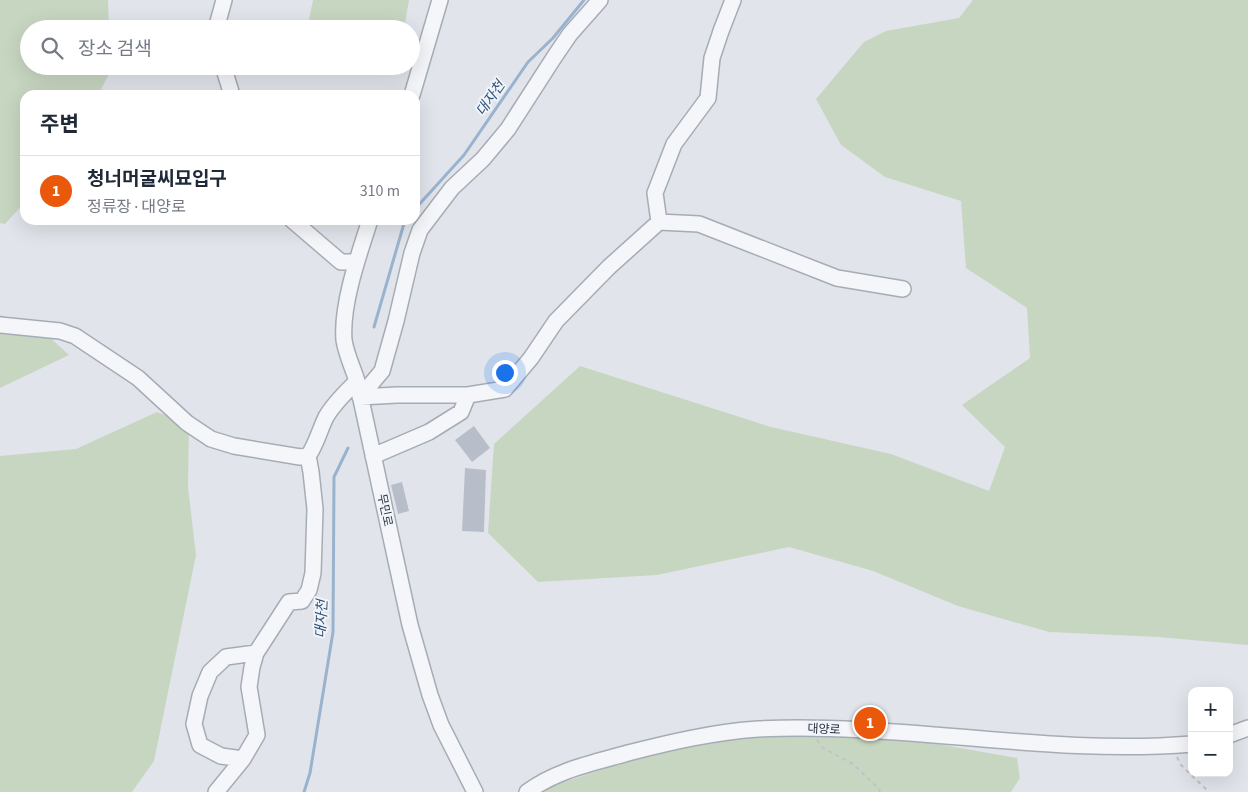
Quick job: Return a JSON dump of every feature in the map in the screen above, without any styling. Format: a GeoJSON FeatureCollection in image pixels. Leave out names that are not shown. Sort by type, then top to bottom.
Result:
{"type":"FeatureCollection","features":[{"type":"Feature","properties":{"kind":"street"},"geometry":{"type":"LineString","coordinates":[[218,20],[224,0]]}},
{"type":"Feature","properties":{"kind":"street"},"geometry":{"type":"LineString","coordinates":[[420,68],[440,0]]}},
{"type":"Feature","properties":{"kind":"street"},"geometry":{"type":"LineString","coordinates":[[360,397],[382,371],[412,253],[420,230],[452,188],[508,129],[570,34],[600,0]]}},
{"type":"Feature","properties":{"kind":"street"},"geometry":{"type":"LineString","coordinates":[[659,222],[655,193],[674,144],[708,98],[712,58],[733,0]]}},
{"type":"Feature","properties":{"kind":"street"},"geometry":{"type":"LineString","coordinates":[[226,75],[231,90]]}},
{"type":"Feature","properties":{"kind":"street"},"geometry":{"type":"LineString","coordinates":[[413,90],[418,75]]}},
{"type":"Feature","properties":{"kind":"street"},"geometry":{"type":"LineString","coordinates":[[360,397],[468,395],[506,389],[531,358],[556,321],[609,267],[659,222],[699,224],[837,278],[904,289]]}},
{"type":"Feature","properties":{"kind":"street"},"geometry":{"type":"LineString","coordinates":[[298,225],[341,262],[356,262]]}},
{"type":"Feature","properties":{"kind":"street","name":"무민로"},"geometry":{"type":"LineString","coordinates":[[368,225],[356,262],[344,324],[345,343],[357,381],[410,626],[430,695],[442,725],[475,792]]}},
{"type":"Feature","properties":{"kind":"street"},"geometry":{"type":"LineString","coordinates":[[0,325],[60,331],[75,336],[138,378],[187,423],[211,439],[234,446],[300,457],[308,456]]}},
{"type":"Feature","properties":{"kind":"street"},"geometry":{"type":"LineString","coordinates":[[216,792],[243,759],[256,735],[249,687],[256,653],[289,602],[302,601],[309,590],[312,574],[315,509],[308,456],[328,414],[342,395],[357,381]]}},
{"type":"Feature","properties":{"kind":"street"},"geometry":{"type":"LineString","coordinates":[[373,456],[429,432],[461,412],[468,395]]}},
{"type":"Feature","properties":{"kind":"street"},"geometry":{"type":"LineString","coordinates":[[243,759],[222,756],[200,745],[194,724],[200,696],[210,672],[226,657],[256,653]]}},
{"type":"Feature","properties":{"kind":"street"},"geometry":{"type":"LineString","coordinates":[[1233,734],[1248,728]]}},
{"type":"Feature","properties":{"kind":"street","name":"대양로"},"geometry":{"type":"LineString","coordinates":[[527,792],[540,782],[576,767],[661,745],[713,734],[748,730],[809,729],[1075,745],[1171,746],[1188,744]]}},
{"type":"Feature","properties":{"kind":"path"},"geometry":{"type":"LineString","coordinates":[[809,729],[823,748],[853,764],[880,792]]}},
{"type":"Feature","properties":{"kind":"path"},"geometry":{"type":"LineString","coordinates":[[1171,746],[1181,766],[1209,792]]}},
{"type":"Feature","properties":{"kind":"green space"},"geometry":{"type":"Polygon","coordinates":[[[0,0],[108,0],[109,20],[20,20],[20,75],[108,75],[101,90],[20,90],[20,208],[5,224],[0,223],[0,0]]]}},
{"type":"Feature","properties":{"kind":"green space"},"geometry":{"type":"Polygon","coordinates":[[[313,0],[409,0],[406,20],[309,20],[313,0]]]}},
{"type":"Feature","properties":{"kind":"green space"},"geometry":{"type":"Polygon","coordinates":[[[973,0],[1248,0],[1248,645],[1158,637],[1049,632],[958,606],[873,571],[789,547],[657,575],[538,582],[488,533],[494,444],[580,366],[771,427],[891,454],[989,491],[1005,447],[962,405],[1030,358],[1027,308],[966,268],[961,201],[885,177],[841,145],[816,99],[864,42],[886,31],[959,18],[973,0]]]}},
{"type":"Feature","properties":{"kind":"green space"},"geometry":{"type":"Polygon","coordinates":[[[0,315],[36,325],[69,355],[0,388],[0,315]]]}},
{"type":"Feature","properties":{"kind":"green space"},"geometry":{"type":"Polygon","coordinates":[[[157,412],[189,424],[188,487],[196,555],[154,761],[132,792],[0,792],[0,456],[76,449],[157,412]]]}},
{"type":"Feature","properties":{"kind":"green space"},"geometry":{"type":"Polygon","coordinates":[[[713,729],[926,742],[1017,758],[1020,778],[1011,792],[535,792],[713,729]]]}},
{"type":"Feature","properties":{"kind":"building"},"geometry":{"type":"Polygon","coordinates":[[[474,426],[490,448],[472,462],[455,440],[474,426]]]}},
{"type":"Feature","properties":{"kind":"building"},"geometry":{"type":"Polygon","coordinates":[[[465,468],[486,470],[484,532],[462,531],[465,468]]]}},
{"type":"Feature","properties":{"kind":"building"},"geometry":{"type":"Polygon","coordinates":[[[402,482],[409,511],[398,514],[391,485],[402,482]]]}},
{"type":"Feature","properties":{"kind":"waterway","name":"대자천"},"geometry":{"type":"LineString","coordinates":[[420,203],[464,155],[528,62],[553,38],[584,0]]}},
{"type":"Feature","properties":{"kind":"waterway","name":"대자천"},"geometry":{"type":"LineString","coordinates":[[374,327],[404,225]]}},
{"type":"Feature","properties":{"kind":"waterway","name":"대자천"},"geometry":{"type":"LineString","coordinates":[[304,792],[310,773],[333,632],[334,477],[348,448]]}},
{"type":"Feature","properties":{"kind":"place","name":"청너머굴씨묘입구"},"geometry":{"type":"Point","coordinates":[870,723]}}]}
